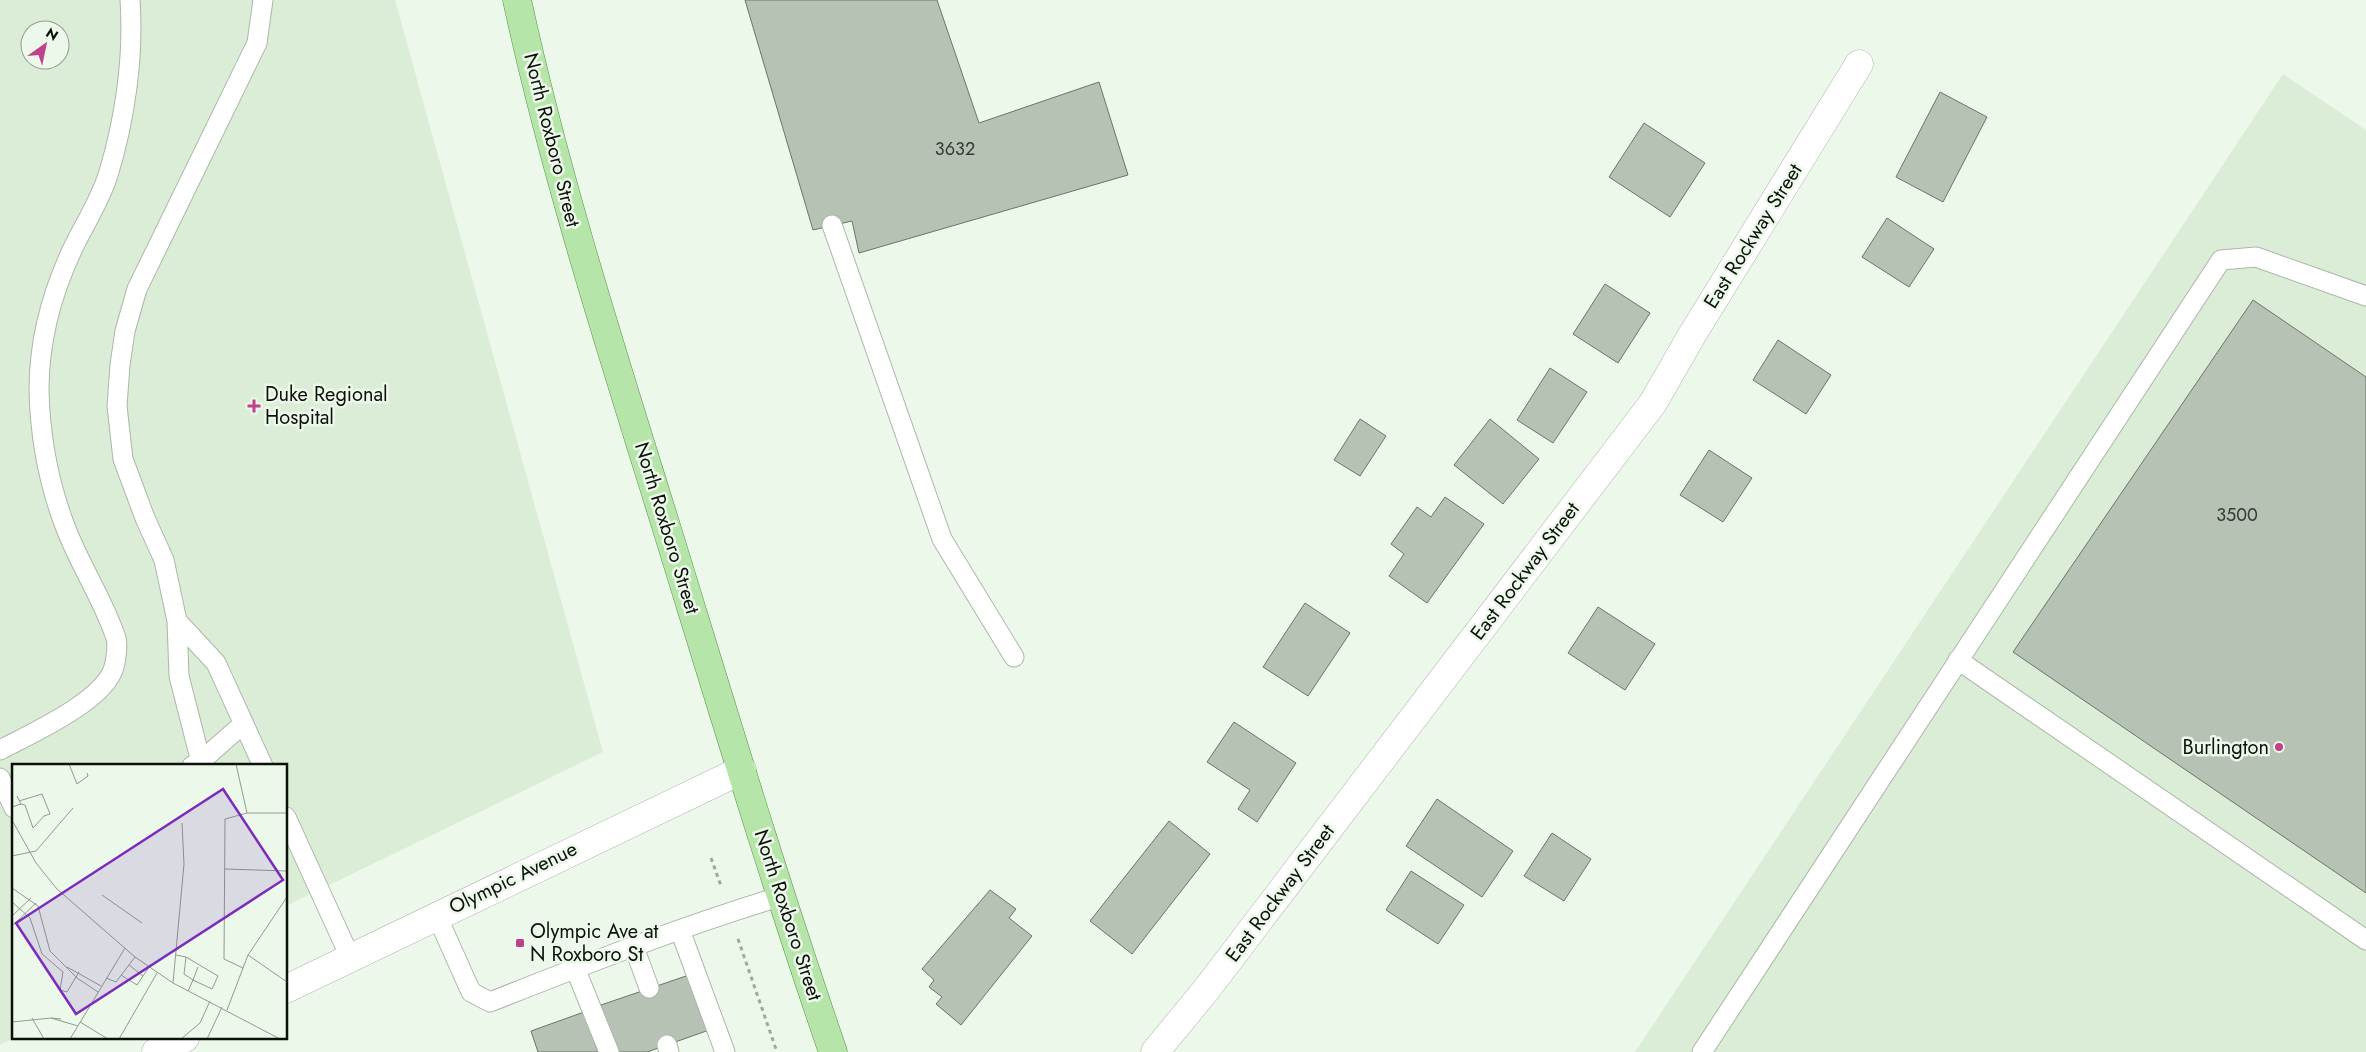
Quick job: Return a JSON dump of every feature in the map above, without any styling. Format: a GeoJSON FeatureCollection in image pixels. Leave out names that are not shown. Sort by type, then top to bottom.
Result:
{"type":"FeatureCollection","features":[{"type":"Feature","properties":{"kind":"main road","name":"North Roxboro Street"},"geometry":{"type":"LineString","coordinates":[[517,0],[538,96],[573,227],[830,1051]]}},
{"type":"Feature","properties":{"kind":"street","name":"East Rockway Street"},"geometry":{"type":"LineString","coordinates":[[1155,1052],[1206,990],[1653,403],[1692,335],[1859,64]]}},
{"type":"Feature","properties":{"kind":"street","name":"Olympic Avenue"},"geometry":{"type":"LineString","coordinates":[[289,981],[350,957],[742,770]]}},
{"type":"Feature","properties":{"kind":"street"},"geometry":{"type":"LineString","coordinates":[[156,1052],[181,1040]]}},
{"type":"Feature","properties":{"kind":"lane"},"geometry":{"type":"LineString","coordinates":[[0,750],[64,717],[97,693],[114,668],[117,640],[64,526],[46,458],[39,390],[43,338],[52,300],[68,259],[108,176],[124,106],[132,32],[130,0]]}},
{"type":"Feature","properties":{"kind":"lane"},"geometry":{"type":"LineString","coordinates":[[198,764],[179,676],[177,621],[164,560],[145,518],[123,459],[117,406],[120,365],[125,331],[137,289],[257,43],[263,0]]}},
{"type":"Feature","properties":{"kind":"lane"},"geometry":{"type":"LineString","coordinates":[[832,225],[942,539],[1014,657]]}},
{"type":"Feature","properties":{"kind":"lane"},"geometry":{"type":"LineString","coordinates":[[1702,1052],[2221,260],[2256,257],[2366,296]]}},
{"type":"Feature","properties":{"kind":"lane"},"geometry":{"type":"LineString","coordinates":[[177,621],[216,663],[262,764]]}},
{"type":"Feature","properties":{"kind":"lane"},"geometry":{"type":"LineString","coordinates":[[1958,660],[2366,940]]}},
{"type":"Feature","properties":{"kind":"lane"},"geometry":{"type":"LineString","coordinates":[[199,764],[243,724]]}},
{"type":"Feature","properties":{"kind":"lane"},"geometry":{"type":"LineString","coordinates":[[0,778],[12,804]]}},
{"type":"Feature","properties":{"kind":"lane"},"geometry":{"type":"LineString","coordinates":[[288,821],[350,957]]}},
{"type":"Feature","properties":{"kind":"lane"},"geometry":{"type":"LineString","coordinates":[[437,916],[470,992],[490,1002],[575,968],[729,912],[782,896]]}},
{"type":"Feature","properties":{"kind":"lane"},"geometry":{"type":"LineString","coordinates":[[680,930],[725,1052]]}},
{"type":"Feature","properties":{"kind":"lane"},"geometry":{"type":"LineString","coordinates":[[634,947],[649,988]]}},
{"type":"Feature","properties":{"kind":"lane"},"geometry":{"type":"LineString","coordinates":[[575,968],[609,1052]]}},
{"type":"Feature","properties":{"kind":"path"},"geometry":{"type":"LineString","coordinates":[[711,858],[777,1052]]}},
{"type":"Feature","properties":{"kind":"shaded area","name":"Duke Regional Hospital"},"geometry":{"type":"Polygon","coordinates":[[[0,0],[395,0],[603,752],[288,905],[288,764],[12,764],[12,1039],[0,1045],[0,0]]]}},
{"type":"Feature","properties":{"kind":"shaded area"},"geometry":{"type":"Polygon","coordinates":[[[2283,74],[2366,130],[2366,1052],[1635,1052],[2283,74]]]}},
{"type":"Feature","properties":{"kind":"building"},"geometry":{"type":"Polygon","coordinates":[[[745,0],[937,0],[979,123],[1099,82],[1128,175],[859,253],[852,221],[813,230],[745,0]]]}},
{"type":"Feature","properties":{"kind":"building"},"geometry":{"type":"Polygon","coordinates":[[[1940,92],[1987,117],[1943,202],[1896,177],[1940,92]]]}},
{"type":"Feature","properties":{"kind":"building"},"geometry":{"type":"Polygon","coordinates":[[[1644,123],[1705,163],[1670,217],[1609,177],[1644,123]]]}},
{"type":"Feature","properties":{"kind":"building"},"geometry":{"type":"Polygon","coordinates":[[[1887,218],[1934,249],[1909,287],[1862,257],[1887,218]]]}},
{"type":"Feature","properties":{"kind":"building"},"geometry":{"type":"Polygon","coordinates":[[[1605,284],[1650,313],[1618,363],[1573,334],[1605,284]]]}},
{"type":"Feature","properties":{"kind":"building"},"geometry":{"type":"Polygon","coordinates":[[[2253,300],[2366,377],[2366,893],[2013,652],[2253,300]]]}},
{"type":"Feature","properties":{"kind":"building"},"geometry":{"type":"Polygon","coordinates":[[[1778,340],[1831,375],[1806,414],[1753,380],[1778,340]]]}},
{"type":"Feature","properties":{"kind":"building"},"geometry":{"type":"Polygon","coordinates":[[[1550,368],[1587,392],[1553,443],[1517,420],[1550,368]]]}},
{"type":"Feature","properties":{"kind":"building"},"geometry":{"type":"Polygon","coordinates":[[[1360,419],[1386,436],[1360,476],[1334,460],[1360,419]]]}},
{"type":"Feature","properties":{"kind":"building"},"geometry":{"type":"Polygon","coordinates":[[[1490,419],[1539,459],[1503,504],[1454,465],[1490,419]]]}},
{"type":"Feature","properties":{"kind":"building"},"geometry":{"type":"Polygon","coordinates":[[[1709,450],[1752,478],[1723,522],[1680,495],[1709,450]]]}},
{"type":"Feature","properties":{"kind":"building"},"geometry":{"type":"Polygon","coordinates":[[[1445,497],[1484,524],[1427,603],[1389,576],[1404,554],[1391,544],[1417,507],[1431,517],[1445,497]]]}},
{"type":"Feature","properties":{"kind":"building"},"geometry":{"type":"Polygon","coordinates":[[[1305,603],[1350,633],[1308,696],[1263,667],[1305,603]]]}},
{"type":"Feature","properties":{"kind":"building"},"geometry":{"type":"Polygon","coordinates":[[[1598,607],[1655,644],[1625,690],[1568,653],[1598,607]]]}},
{"type":"Feature","properties":{"kind":"building"},"geometry":{"type":"Polygon","coordinates":[[[1234,722],[1296,763],[1257,822],[1238,809],[1250,790],[1207,762],[1234,722]]]}},
{"type":"Feature","properties":{"kind":"building"},"geometry":{"type":"Polygon","coordinates":[[[1437,799],[1513,851],[1482,897],[1406,846],[1437,799]]]}},
{"type":"Feature","properties":{"kind":"building"},"geometry":{"type":"Polygon","coordinates":[[[1169,821],[1210,854],[1132,954],[1090,921],[1169,821]]]}},
{"type":"Feature","properties":{"kind":"building"},"geometry":{"type":"Polygon","coordinates":[[[1552,833],[1591,859],[1564,901],[1524,876],[1552,833]]]}},
{"type":"Feature","properties":{"kind":"building"},"geometry":{"type":"Polygon","coordinates":[[[1411,871],[1464,905],[1438,944],[1386,910],[1411,871]]]}},
{"type":"Feature","properties":{"kind":"building"},"geometry":{"type":"Polygon","coordinates":[[[990,890],[1016,909],[1009,918],[1032,936],[961,1025],[936,1004],[942,997],[929,987],[934,980],[922,969],[990,890]]]}},
{"type":"Feature","properties":{"kind":"building"},"geometry":{"type":"Polygon","coordinates":[[[692,974],[712,1029],[647,1052],[614,1052],[598,1006],[692,974]]]}},
{"type":"Feature","properties":{"kind":"building"},"geometry":{"type":"Polygon","coordinates":[[[584,1012],[598,1052],[538,1052],[531,1031],[584,1012]]]}},
{"type":"Feature","properties":{"kind":"place","name":"Duke Regional Hospital"},"geometry":{"type":"Point","coordinates":[254,406]}},
{"type":"Feature","properties":{"kind":"place","name":"Burlington"},"geometry":{"type":"Point","coordinates":[2279,747]}},
{"type":"Feature","properties":{"kind":"place","name":"Olympic Ave at N Roxboro St"},"geometry":{"type":"Point","coordinates":[520,943]}}]}
